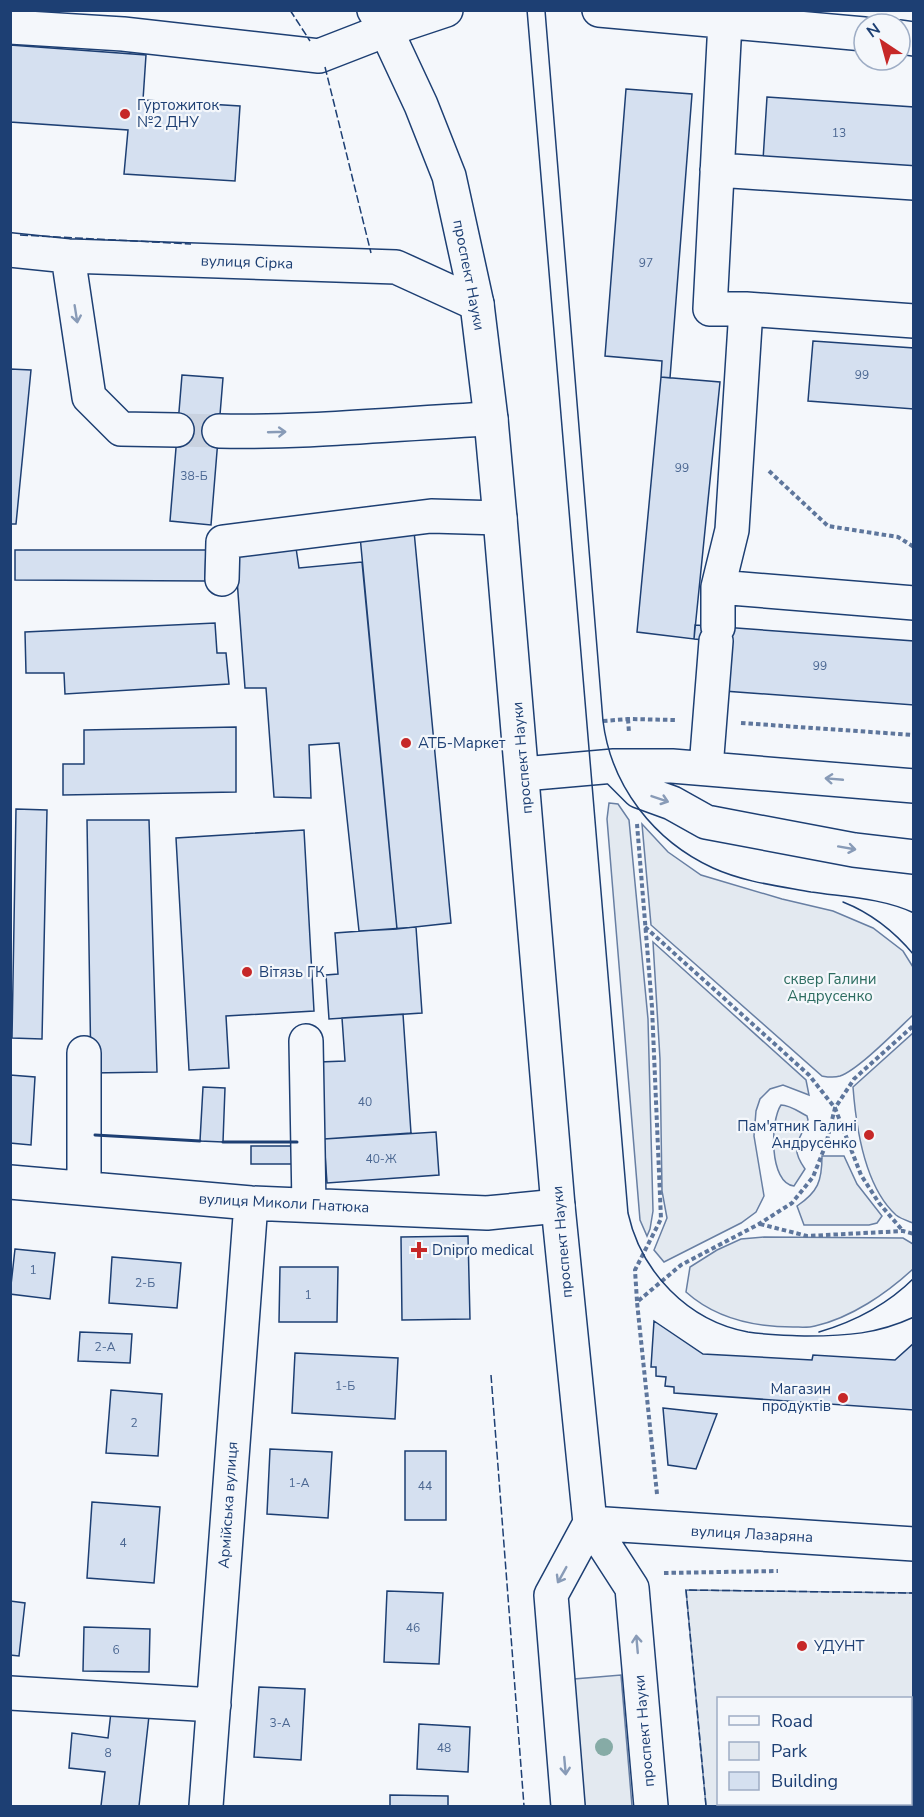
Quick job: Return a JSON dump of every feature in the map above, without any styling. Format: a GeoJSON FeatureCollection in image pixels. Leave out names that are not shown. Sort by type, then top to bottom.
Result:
{"type":"FeatureCollection","features":[{"type":"Feature","properties":{"kind":"main road"},"geometry":{"type":"LineString","coordinates":[[10,27],[123,34],[319,56],[380,20],[446,10]]}},
{"type":"Feature","properties":{"kind":"main road"},"geometry":{"type":"LineString","coordinates":[[599,10],[852,33]]}},
{"type":"Feature","properties":{"kind":"main road","name":"проспект Науки"},"geometry":{"type":"LineString","coordinates":[[380,20],[421,105],[449,176],[477,304],[491,419],[558,1206],[590,1523],[632,1588],[651,1806]]}},
{"type":"Feature","properties":{"kind":"main road"},"geometry":{"type":"LineString","coordinates":[[725,22],[710,309],[746,309],[914,321]]}},
{"type":"Feature","properties":{"kind":"main road"},"geometry":{"type":"LineString","coordinates":[[717,170],[914,183]]}},
{"type":"Feature","properties":{"kind":"main road","name":"вулиця Сірка"},"geometry":{"type":"LineString","coordinates":[[10,250],[68,256],[396,267],[477,304]]}},
{"type":"Feature","properties":{"kind":"main road"},"geometry":{"type":"LineString","coordinates":[[68,256],[89,397],[121,429],[177,430]]}},
{"type":"Feature","properties":{"kind":"main road"},"geometry":{"type":"LineString","coordinates":[[706,768],[717,634],[718,587],[732,530],[746,309]]}},
{"type":"Feature","properties":{"kind":"main road"},"geometry":{"type":"LineString","coordinates":[[219,431],[274,432],[491,419]]}},
{"type":"Feature","properties":{"kind":"main road"},"geometry":{"type":"LineString","coordinates":[[222,579],[223,542],[431,516],[500,518]]}},
{"type":"Feature","properties":{"kind":"main road"},"geometry":{"type":"LineString","coordinates":[[718,587],[914,603]]}},
{"type":"Feature","properties":{"kind":"main road"},"geometry":{"type":"LineString","coordinates":[[523,774],[706,768],[914,786]]}},
{"type":"Feature","properties":{"kind":"main road"},"geometry":{"type":"LineString","coordinates":[[627,772],[639,791],[672,803],[706,822],[854,850],[914,857]]}},
{"type":"Feature","properties":{"kind":"main road"},"geometry":{"type":"LineString","coordinates":[[306,1041],[309,1205]]}},
{"type":"Feature","properties":{"kind":"main road"},"geometry":{"type":"LineString","coordinates":[[84,1053],[84,1188]]}},
{"type":"Feature","properties":{"kind":"main road","name":"вулиця Миколи Гнатюка"},"geometry":{"type":"LineString","coordinates":[[10,1182],[251,1203],[487,1213],[558,1206]]}},
{"type":"Feature","properties":{"kind":"main road","name":"Армійська вулиця"},"geometry":{"type":"LineString","coordinates":[[206,1806],[251,1203]]}},
{"type":"Feature","properties":{"kind":"main road"},"geometry":{"type":"LineString","coordinates":[[568,1806],[550,1596],[590,1523]]}},
{"type":"Feature","properties":{"kind":"main road","name":"вулиця Лазаряна"},"geometry":{"type":"LineString","coordinates":[[590,1523],[914,1544]]}},
{"type":"Feature","properties":{"kind":"main road"},"geometry":{"type":"LineString","coordinates":[[10,1693],[214,1705]]}},
{"type":"Feature","properties":{"kind":"path"},"geometry":{"type":"LineString","coordinates":[[737,441],[828,526],[898,537],[914,547]]}},
{"type":"Feature","properties":{"kind":"path"},"geometry":{"type":"LineString","coordinates":[[628,719],[627,772],[652,1007],[661,1220],[635,1270],[664,1580]]}},
{"type":"Feature","properties":{"kind":"path"},"geometry":{"type":"LineString","coordinates":[[603,721],[628,719],[709,721],[914,735]]}},
{"type":"Feature","properties":{"kind":"path"},"geometry":{"type":"LineString","coordinates":[[644,926],[808,1075],[835,1108],[861,1175],[879,1203],[903,1231]]}},
{"type":"Feature","properties":{"kind":"path"},"geometry":{"type":"LineString","coordinates":[[637,1302],[681,1265],[759,1224],[792,1203],[813,1177],[826,1144],[835,1108],[854,1079],[914,1024]]}},
{"type":"Feature","properties":{"kind":"path"},"geometry":{"type":"LineString","coordinates":[[759,1224],[807,1236],[903,1231],[914,1234]]}},
{"type":"Feature","properties":{"kind":"green space"},"geometry":{"type":"Polygon","coordinates":[[[609,803],[618,804],[629,820],[648,1019],[653,1211],[647,1236],[640,1220],[607,819],[609,803]]]}},
{"type":"Feature","properties":{"kind":"green space","name":"сквер Галини Андрусенко"},"geometry":{"type":"Polygon","coordinates":[[[642,824],[668,852],[701,875],[782,899],[833,911],[873,928],[903,951],[913,967],[913,1015],[857,1066],[840,1076],[822,1076],[651,925],[642,824]]]}},
{"type":"Feature","properties":{"kind":"green space","name":"сквер Галини Андрусенко"},"geometry":{"type":"Polygon","coordinates":[[[653,942],[806,1080],[809,1095],[783,1085],[770,1089],[760,1099],[756,1111],[754,1136],[764,1196],[756,1212],[741,1223],[664,1262],[654,1250],[667,1218],[662,1191],[660,1059],[653,942]]]}},
{"type":"Feature","properties":{"kind":"green space"},"geometry":{"type":"Polygon","coordinates":[[[913,1033],[913,1223],[896,1215],[885,1203],[877,1189],[864,1156],[853,1087],[913,1033]]]}},
{"type":"Feature","properties":{"kind":"green space"},"geometry":{"type":"Polygon","coordinates":[[[781,1105],[788,1106],[807,1116],[808,1120],[797,1144],[797,1155],[805,1169],[794,1186],[786,1182],[776,1163],[775,1124],[781,1105]]]}},
{"type":"Feature","properties":{"kind":"green space"},"geometry":{"type":"Polygon","coordinates":[[[822,1156],[844,1156],[857,1184],[882,1216],[877,1223],[804,1225],[797,1206],[810,1196],[820,1179],[822,1156]]]}},
{"type":"Feature","properties":{"kind":"green space"},"geometry":{"type":"Polygon","coordinates":[[[764,1237],[903,1238],[913,1244],[913,1269],[892,1287],[855,1311],[810,1327],[779,1327],[750,1323],[710,1308],[686,1292],[690,1267],[717,1250],[741,1239],[764,1237]]]}},
{"type":"Feature","properties":{"kind":"green space","name":"УДУНТ"},"geometry":{"type":"Polygon","coordinates":[[[686,1590],[913,1593],[913,1806],[706,1806],[686,1590]]]}},
{"type":"Feature","properties":{"kind":"green space"},"geometry":{"type":"Polygon","coordinates":[[[621,1675],[632,1806],[584,1806],[574,1679],[621,1675]]]}},
{"type":"Feature","properties":{"kind":"building","name":"Гуртожиток №2 ДНУ"},"geometry":{"type":"Polygon","coordinates":[[[10,45],[146,55],[143,100],[240,106],[235,181],[124,174],[128,130],[10,122],[10,45]]]}},
{"type":"Feature","properties":{"kind":"building"},"geometry":{"type":"Polygon","coordinates":[[[626,89],[692,94],[670,378],[661,377],[662,361],[605,356],[626,89]]]}},
{"type":"Feature","properties":{"kind":"building"},"geometry":{"type":"Polygon","coordinates":[[[767,97],[914,107],[914,170],[763,160],[767,97]]]}},
{"type":"Feature","properties":{"kind":"building"},"geometry":{"type":"Polygon","coordinates":[[[813,341],[914,348],[914,409],[808,401],[813,341]]]}},
{"type":"Feature","properties":{"kind":"building"},"geometry":{"type":"Polygon","coordinates":[[[10,369],[31,370],[16,524],[10,524],[10,369]]]}},
{"type":"Feature","properties":{"kind":"building"},"geometry":{"type":"Polygon","coordinates":[[[182,375],[223,378],[211,525],[170,521],[182,375]]]}},
{"type":"Feature","properties":{"kind":"building"},"geometry":{"type":"Polygon","coordinates":[[[661,377],[720,382],[694,639],[637,632],[661,377]]]}},
{"type":"Feature","properties":{"kind":"building","name":"АТБ-Маркет"},"geometry":{"type":"Polygon","coordinates":[[[414,531],[451,923],[397,929],[360,536],[414,531]]]}},
{"type":"Feature","properties":{"kind":"building"},"geometry":{"type":"Polygon","coordinates":[[[296,548],[299,568],[362,562],[397,929],[359,931],[339,743],[309,745],[311,798],[274,797],[266,688],[245,688],[235,552],[296,548]]]}},
{"type":"Feature","properties":{"kind":"building"},"geometry":{"type":"Polygon","coordinates":[[[15,550],[206,550],[205,581],[15,580],[15,550]]]}},
{"type":"Feature","properties":{"kind":"building"},"geometry":{"type":"Polygon","coordinates":[[[215,623],[217,653],[226,653],[229,684],[65,694],[64,673],[26,673],[25,632],[215,623]]]}},
{"type":"Feature","properties":{"kind":"building"},"geometry":{"type":"Polygon","coordinates":[[[695,625],[914,641],[914,705],[724,691],[728,642],[694,639],[695,625]]]}},
{"type":"Feature","properties":{"kind":"building"},"geometry":{"type":"Polygon","coordinates":[[[236,727],[236,792],[63,795],[63,764],[84,764],[84,730],[236,727]]]}},
{"type":"Feature","properties":{"kind":"building"},"geometry":{"type":"Polygon","coordinates":[[[16,809],[47,810],[42,1039],[12,1038],[16,809]]]}},
{"type":"Feature","properties":{"kind":"building"},"geometry":{"type":"Polygon","coordinates":[[[87,820],[149,820],[157,1072],[91,1073],[87,820]]]}},
{"type":"Feature","properties":{"kind":"building","name":"Вітязь ГК"},"geometry":{"type":"Polygon","coordinates":[[[304,830],[314,1011],[226,1016],[229,1068],[189,1070],[176,838],[304,830]]]}},
{"type":"Feature","properties":{"kind":"building"},"geometry":{"type":"Polygon","coordinates":[[[416,927],[422,1013],[329,1019],[326,975],[338,974],[335,933],[416,927]]]}},
{"type":"Feature","properties":{"kind":"building"},"geometry":{"type":"Polygon","coordinates":[[[403,1014],[411,1133],[324,1139],[319,1062],[345,1061],[342,1018],[403,1014]]]}},
{"type":"Feature","properties":{"kind":"building"},"geometry":{"type":"Polygon","coordinates":[[[10,1075],[35,1077],[31,1145],[10,1143],[10,1075]]]}},
{"type":"Feature","properties":{"kind":"building"},"geometry":{"type":"Polygon","coordinates":[[[203,1087],[225,1088],[223,1142],[200,1141],[203,1087]]]}},
{"type":"Feature","properties":{"kind":"building"},"geometry":{"type":"Polygon","coordinates":[[[436,1132],[439,1175],[327,1183],[324,1139],[436,1132]]]}},
{"type":"Feature","properties":{"kind":"building"},"geometry":{"type":"Polygon","coordinates":[[[251,1146],[295,1146],[295,1164],[251,1164],[251,1146]]]}},
{"type":"Feature","properties":{"kind":"building"},"geometry":{"type":"Polygon","coordinates":[[[468,1236],[470,1319],[402,1320],[401,1237],[468,1236]]]}},
{"type":"Feature","properties":{"kind":"building"},"geometry":{"type":"Polygon","coordinates":[[[15,1249],[55,1253],[50,1299],[10,1294],[15,1249]]]}},
{"type":"Feature","properties":{"kind":"building"},"geometry":{"type":"Polygon","coordinates":[[[112,1257],[181,1263],[177,1308],[109,1303],[112,1257]]]}},
{"type":"Feature","properties":{"kind":"building"},"geometry":{"type":"Polygon","coordinates":[[[280,1267],[338,1267],[337,1322],[279,1322],[280,1267]]]}},
{"type":"Feature","properties":{"kind":"building"},"geometry":{"type":"Polygon","coordinates":[[[654,1321],[703,1354],[812,1360],[813,1355],[895,1360],[914,1343],[914,1410],[674,1393],[674,1387],[665,1386],[666,1377],[656,1376],[656,1367],[651,1367],[654,1321]]]}},
{"type":"Feature","properties":{"kind":"building"},"geometry":{"type":"Polygon","coordinates":[[[80,1332],[132,1334],[130,1363],[78,1361],[80,1332]]]}},
{"type":"Feature","properties":{"kind":"building"},"geometry":{"type":"Polygon","coordinates":[[[295,1353],[398,1358],[395,1419],[292,1413],[295,1353]]]}},
{"type":"Feature","properties":{"kind":"building"},"geometry":{"type":"Polygon","coordinates":[[[111,1390],[162,1394],[158,1456],[106,1453],[111,1390]]]}},
{"type":"Feature","properties":{"kind":"building"},"geometry":{"type":"Polygon","coordinates":[[[663,1408],[717,1414],[696,1469],[668,1465],[663,1408]]]}},
{"type":"Feature","properties":{"kind":"building"},"geometry":{"type":"Polygon","coordinates":[[[270,1449],[332,1452],[328,1518],[267,1514],[270,1449]]]}},
{"type":"Feature","properties":{"kind":"building"},"geometry":{"type":"Polygon","coordinates":[[[405,1451],[446,1451],[446,1520],[405,1520],[405,1451]]]}},
{"type":"Feature","properties":{"kind":"building"},"geometry":{"type":"Polygon","coordinates":[[[92,1502],[160,1507],[154,1583],[87,1578],[92,1502]]]}},
{"type":"Feature","properties":{"kind":"building"},"geometry":{"type":"Polygon","coordinates":[[[387,1591],[443,1593],[439,1664],[384,1662],[387,1591]]]}},
{"type":"Feature","properties":{"kind":"building"},"geometry":{"type":"Polygon","coordinates":[[[10,1601],[25,1603],[19,1656],[10,1655],[10,1601]]]}},
{"type":"Feature","properties":{"kind":"building"},"geometry":{"type":"Polygon","coordinates":[[[84,1627],[150,1629],[149,1672],[83,1671],[84,1627]]]}},
{"type":"Feature","properties":{"kind":"building"},"geometry":{"type":"Polygon","coordinates":[[[259,1687],[305,1689],[301,1760],[254,1757],[259,1687]]]}},
{"type":"Feature","properties":{"kind":"building"},"geometry":{"type":"Polygon","coordinates":[[[111,1712],[149,1716],[139,1806],[101,1806],[105,1772],[69,1768],[72,1733],[108,1738],[111,1712]]]}},
{"type":"Feature","properties":{"kind":"building"},"geometry":{"type":"Polygon","coordinates":[[[419,1724],[470,1727],[468,1772],[417,1769],[419,1724]]]}},
{"type":"Feature","properties":{"kind":"building"},"geometry":{"type":"Polygon","coordinates":[[[390,1795],[448,1796],[448,1806],[390,1806],[390,1795]]]}},
{"type":"Feature","properties":{"kind":"tunnel"},"geometry":{"type":"LineString","coordinates":[[177,430],[219,431]]}},
{"type":"Feature","properties":{"kind":"tram line"},"geometry":{"type":"LineString","coordinates":[[527,10],[628,1213],[634,1235],[656,1274],[670,1290],[687,1305],[726,1326],[762,1334],[835,1335],[862,1333],[914,1317]]}},
{"type":"Feature","properties":{"kind":"tram line"},"geometry":{"type":"LineString","coordinates":[[545,10],[603,721],[615,768],[639,809],[654,827],[692,857],[713,868],[761,883],[876,901],[914,913]]}},
{"type":"Feature","properties":{"kind":"tram line"},"geometry":{"type":"LineString","coordinates":[[843,902],[882,924],[914,955]]}},
{"type":"Feature","properties":{"kind":"tram line"},"geometry":{"type":"LineString","coordinates":[[819,1332],[870,1311],[893,1296],[914,1278]]}},
{"type":"Feature","properties":{"kind":"fence"},"geometry":{"type":"LineString","coordinates":[[290,10],[310,41]]}},
{"type":"Feature","properties":{"kind":"fence"},"geometry":{"type":"LineString","coordinates":[[325,67],[371,253]]}},
{"type":"Feature","properties":{"kind":"fence"},"geometry":{"type":"LineString","coordinates":[[20,235],[191,244]]}},
{"type":"Feature","properties":{"kind":"fence"},"geometry":{"type":"LineString","coordinates":[[491,1375],[524,1806]]}},
{"type":"Feature","properties":{"kind":"fence"},"geometry":{"type":"LineString","coordinates":[[706,1806],[686,1590],[914,1593]]}},
{"type":"Feature","properties":{"kind":"wall"},"geometry":{"type":"LineString","coordinates":[[95,1135],[200,1141]]}},
{"type":"Feature","properties":{"kind":"wall"},"geometry":{"type":"LineString","coordinates":[[223,1142],[297,1142]]}},
{"type":"Feature","properties":{"kind":"place","name":"Гуртожиток №2 ДНУ"},"geometry":{"type":"Point","coordinates":[125,114]}},
{"type":"Feature","properties":{"kind":"place","name":"АТБ-Маркет"},"geometry":{"type":"Point","coordinates":[406,743]}},
{"type":"Feature","properties":{"kind":"place","name":"Вітязь ГК"},"geometry":{"type":"Point","coordinates":[247,972]}},
{"type":"Feature","properties":{"kind":"place","name":"Пам'ятник Галині Андрусенко"},"geometry":{"type":"Point","coordinates":[869,1135]}},
{"type":"Feature","properties":{"kind":"place","name":"Dnipro medical"},"geometry":{"type":"Point","coordinates":[419,1250]}},
{"type":"Feature","properties":{"kind":"place","name":"Магазин продуктів"},"geometry":{"type":"Point","coordinates":[843,1398]}},
{"type":"Feature","properties":{"kind":"place","name":"УДУНТ"},"geometry":{"type":"Point","coordinates":[802,1646]}}]}
